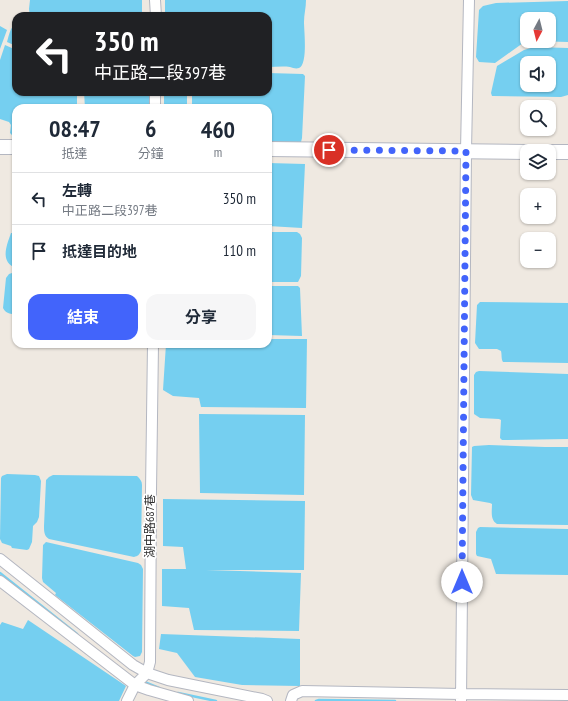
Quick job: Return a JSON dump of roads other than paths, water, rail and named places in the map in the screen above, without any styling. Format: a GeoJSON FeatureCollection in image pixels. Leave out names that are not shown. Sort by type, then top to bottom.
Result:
{"type":"FeatureCollection","features":[{"type":"Feature","properties":{"kind":"street"},"geometry":{"type":"LineString","coordinates":[[156,0],[156,12]]}},
{"type":"Feature","properties":{"kind":"street"},"geometry":{"type":"LineString","coordinates":[[461,698],[468,0]]}},
{"type":"Feature","properties":{"kind":"street"},"geometry":{"type":"LineString","coordinates":[[0,147],[12,147]]}},
{"type":"Feature","properties":{"kind":"street"},"geometry":{"type":"LineString","coordinates":[[272,149],[520,152]]}},
{"type":"Feature","properties":{"kind":"street"},"geometry":{"type":"LineString","coordinates":[[556,152],[568,152]]}},
{"type":"Feature","properties":{"kind":"street","name":"湖中路687巷"},"geometry":{"type":"LineString","coordinates":[[147,673],[150,662],[153,348]]}},
{"type":"Feature","properties":{"kind":"street"},"geometry":{"type":"LineString","coordinates":[[0,560],[133,665],[147,673],[168,680],[267,701]]}},
{"type":"Feature","properties":{"kind":"street"},"geometry":{"type":"LineString","coordinates":[[0,581],[135,685],[188,701]]}},
{"type":"Feature","properties":{"kind":"street"},"geometry":{"type":"LineString","coordinates":[[127,701],[135,685],[147,673]]}},
{"type":"Feature","properties":{"kind":"street"},"geometry":{"type":"LineString","coordinates":[[291,701],[294,695],[302,691],[461,698],[568,695]]}},
{"type":"Feature","properties":{"kind":"water"},"geometry":{"type":"Polygon","coordinates":[[[30,0],[142,0],[142,12],[29,12],[30,0]]]}},
{"type":"Feature","properties":{"kind":"water"},"geometry":{"type":"Polygon","coordinates":[[[165,0],[306,0],[304,22],[304,60],[299,68],[272,67],[272,12],[165,12],[165,0]]]}},
{"type":"Feature","properties":{"kind":"water"},"geometry":{"type":"Polygon","coordinates":[[[568,1],[568,42],[556,42],[556,12],[520,12],[520,45],[495,63],[479,62],[476,57],[479,10],[483,6],[496,3],[568,1]]]}},
{"type":"Feature","properties":{"kind":"water"},"geometry":{"type":"Polygon","coordinates":[[[0,26],[7,30],[0,49],[0,26]]]}},
{"type":"Feature","properties":{"kind":"water"},"geometry":{"type":"Polygon","coordinates":[[[12,28],[12,44],[7,42],[12,28]]]}},
{"type":"Feature","properties":{"kind":"water"},"geometry":{"type":"Polygon","coordinates":[[[5,45],[12,48],[12,96],[77,96],[77,104],[12,104],[12,135],[10,133],[11,125],[9,122],[0,119],[0,60],[5,45]]]}},
{"type":"Feature","properties":{"kind":"water"},"geometry":{"type":"Polygon","coordinates":[[[531,48],[568,48],[568,95],[561,97],[492,96],[491,93],[497,66],[524,50],[531,48]]]}},
{"type":"Feature","properties":{"kind":"water"},"geometry":{"type":"Polygon","coordinates":[[[272,73],[303,74],[305,76],[302,138],[301,142],[298,143],[272,143],[272,104],[192,104],[192,96],[272,96],[272,73]]]}},
{"type":"Feature","properties":{"kind":"water"},"geometry":{"type":"Polygon","coordinates":[[[84,96],[151,96],[150,104],[85,104],[84,96]]]}},
{"type":"Feature","properties":{"kind":"water"},"geometry":{"type":"Polygon","coordinates":[[[164,96],[187,96],[187,104],[164,104],[164,96]]]}},
{"type":"Feature","properties":{"kind":"water"},"geometry":{"type":"Polygon","coordinates":[[[272,163],[305,164],[302,228],[272,226],[272,163]]]}},
{"type":"Feature","properties":{"kind":"water"},"geometry":{"type":"Polygon","coordinates":[[[272,232],[297,232],[300,234],[302,238],[301,276],[298,282],[272,282],[272,232]]]}},
{"type":"Feature","properties":{"kind":"water"},"geometry":{"type":"Polygon","coordinates":[[[12,233],[12,266],[6,258],[7,244],[12,233]]]}},
{"type":"Feature","properties":{"kind":"water"},"geometry":{"type":"Polygon","coordinates":[[[12,273],[12,314],[7,313],[3,308],[6,278],[9,274],[12,273]]]}},
{"type":"Feature","properties":{"kind":"water"},"geometry":{"type":"Polygon","coordinates":[[[272,286],[298,286],[300,288],[302,336],[272,335],[272,286]]]}},
{"type":"Feature","properties":{"kind":"water"},"geometry":{"type":"Polygon","coordinates":[[[480,302],[568,303],[568,363],[503,362],[501,351],[497,349],[479,349],[475,343],[477,305],[480,302]]]}},
{"type":"Feature","properties":{"kind":"water"},"geometry":{"type":"Polygon","coordinates":[[[272,339],[307,339],[306,408],[201,407],[199,398],[173,396],[163,390],[166,348],[272,348],[272,339]]]}},
{"type":"Feature","properties":{"kind":"water"},"geometry":{"type":"Polygon","coordinates":[[[479,371],[568,374],[568,439],[502,440],[500,438],[501,420],[480,418],[474,414],[474,375],[479,371]]]}},
{"type":"Feature","properties":{"kind":"water"},"geometry":{"type":"Polygon","coordinates":[[[199,414],[305,415],[304,495],[200,493],[199,414]]]}},
{"type":"Feature","properties":{"kind":"water"},"geometry":{"type":"Polygon","coordinates":[[[489,445],[568,447],[568,525],[497,524],[493,520],[492,504],[473,500],[471,495],[472,447],[489,445]]]}},
{"type":"Feature","properties":{"kind":"water"},"geometry":{"type":"Polygon","coordinates":[[[7,474],[35,475],[39,476],[41,481],[39,517],[33,526],[32,542],[27,550],[12,548],[11,546],[2,543],[0,539],[1,478],[7,474]]]}},
{"type":"Feature","properties":{"kind":"water"},"geometry":{"type":"Polygon","coordinates":[[[53,475],[137,476],[142,482],[141,551],[139,554],[134,557],[47,538],[44,528],[46,480],[53,475]]]}},
{"type":"Feature","properties":{"kind":"water"},"geometry":{"type":"Polygon","coordinates":[[[163,499],[305,501],[304,570],[206,570],[301,573],[299,631],[194,630],[189,608],[162,606],[162,569],[186,569],[183,547],[163,546],[163,499]]]}},
{"type":"Feature","properties":{"kind":"water"},"geometry":{"type":"Polygon","coordinates":[[[480,527],[568,529],[568,575],[496,574],[491,559],[477,556],[476,554],[476,532],[480,527]]]}},
{"type":"Feature","properties":{"kind":"water"},"geometry":{"type":"Polygon","coordinates":[[[46,542],[138,563],[141,565],[143,569],[142,652],[140,656],[133,656],[55,595],[56,593],[43,582],[43,545],[46,542]]]}},
{"type":"Feature","properties":{"kind":"water"},"geometry":{"type":"Polygon","coordinates":[[[28,620],[126,686],[119,701],[0,701],[0,625],[2,622],[23,629],[28,620]]]}},
{"type":"Feature","properties":{"kind":"water"},"geometry":{"type":"Polygon","coordinates":[[[161,634],[300,639],[300,686],[242,685],[195,677],[177,653],[159,649],[161,634]]]}},
{"type":"Feature","properties":{"kind":"waterway"},"geometry":{"type":"LineString","coordinates":[[0,573],[77,634]]}},
{"type":"Feature","properties":{"kind":"waterway"},"geometry":{"type":"LineString","coordinates":[[142,681],[159,688]]}},
{"type":"Feature","properties":{"kind":"waterway"},"geometry":{"type":"LineString","coordinates":[[178,693],[216,701]]}},
{"type":"Feature","properties":{"kind":"waterway"},"geometry":{"type":"LineString","coordinates":[[316,701],[395,701]]}}]}
